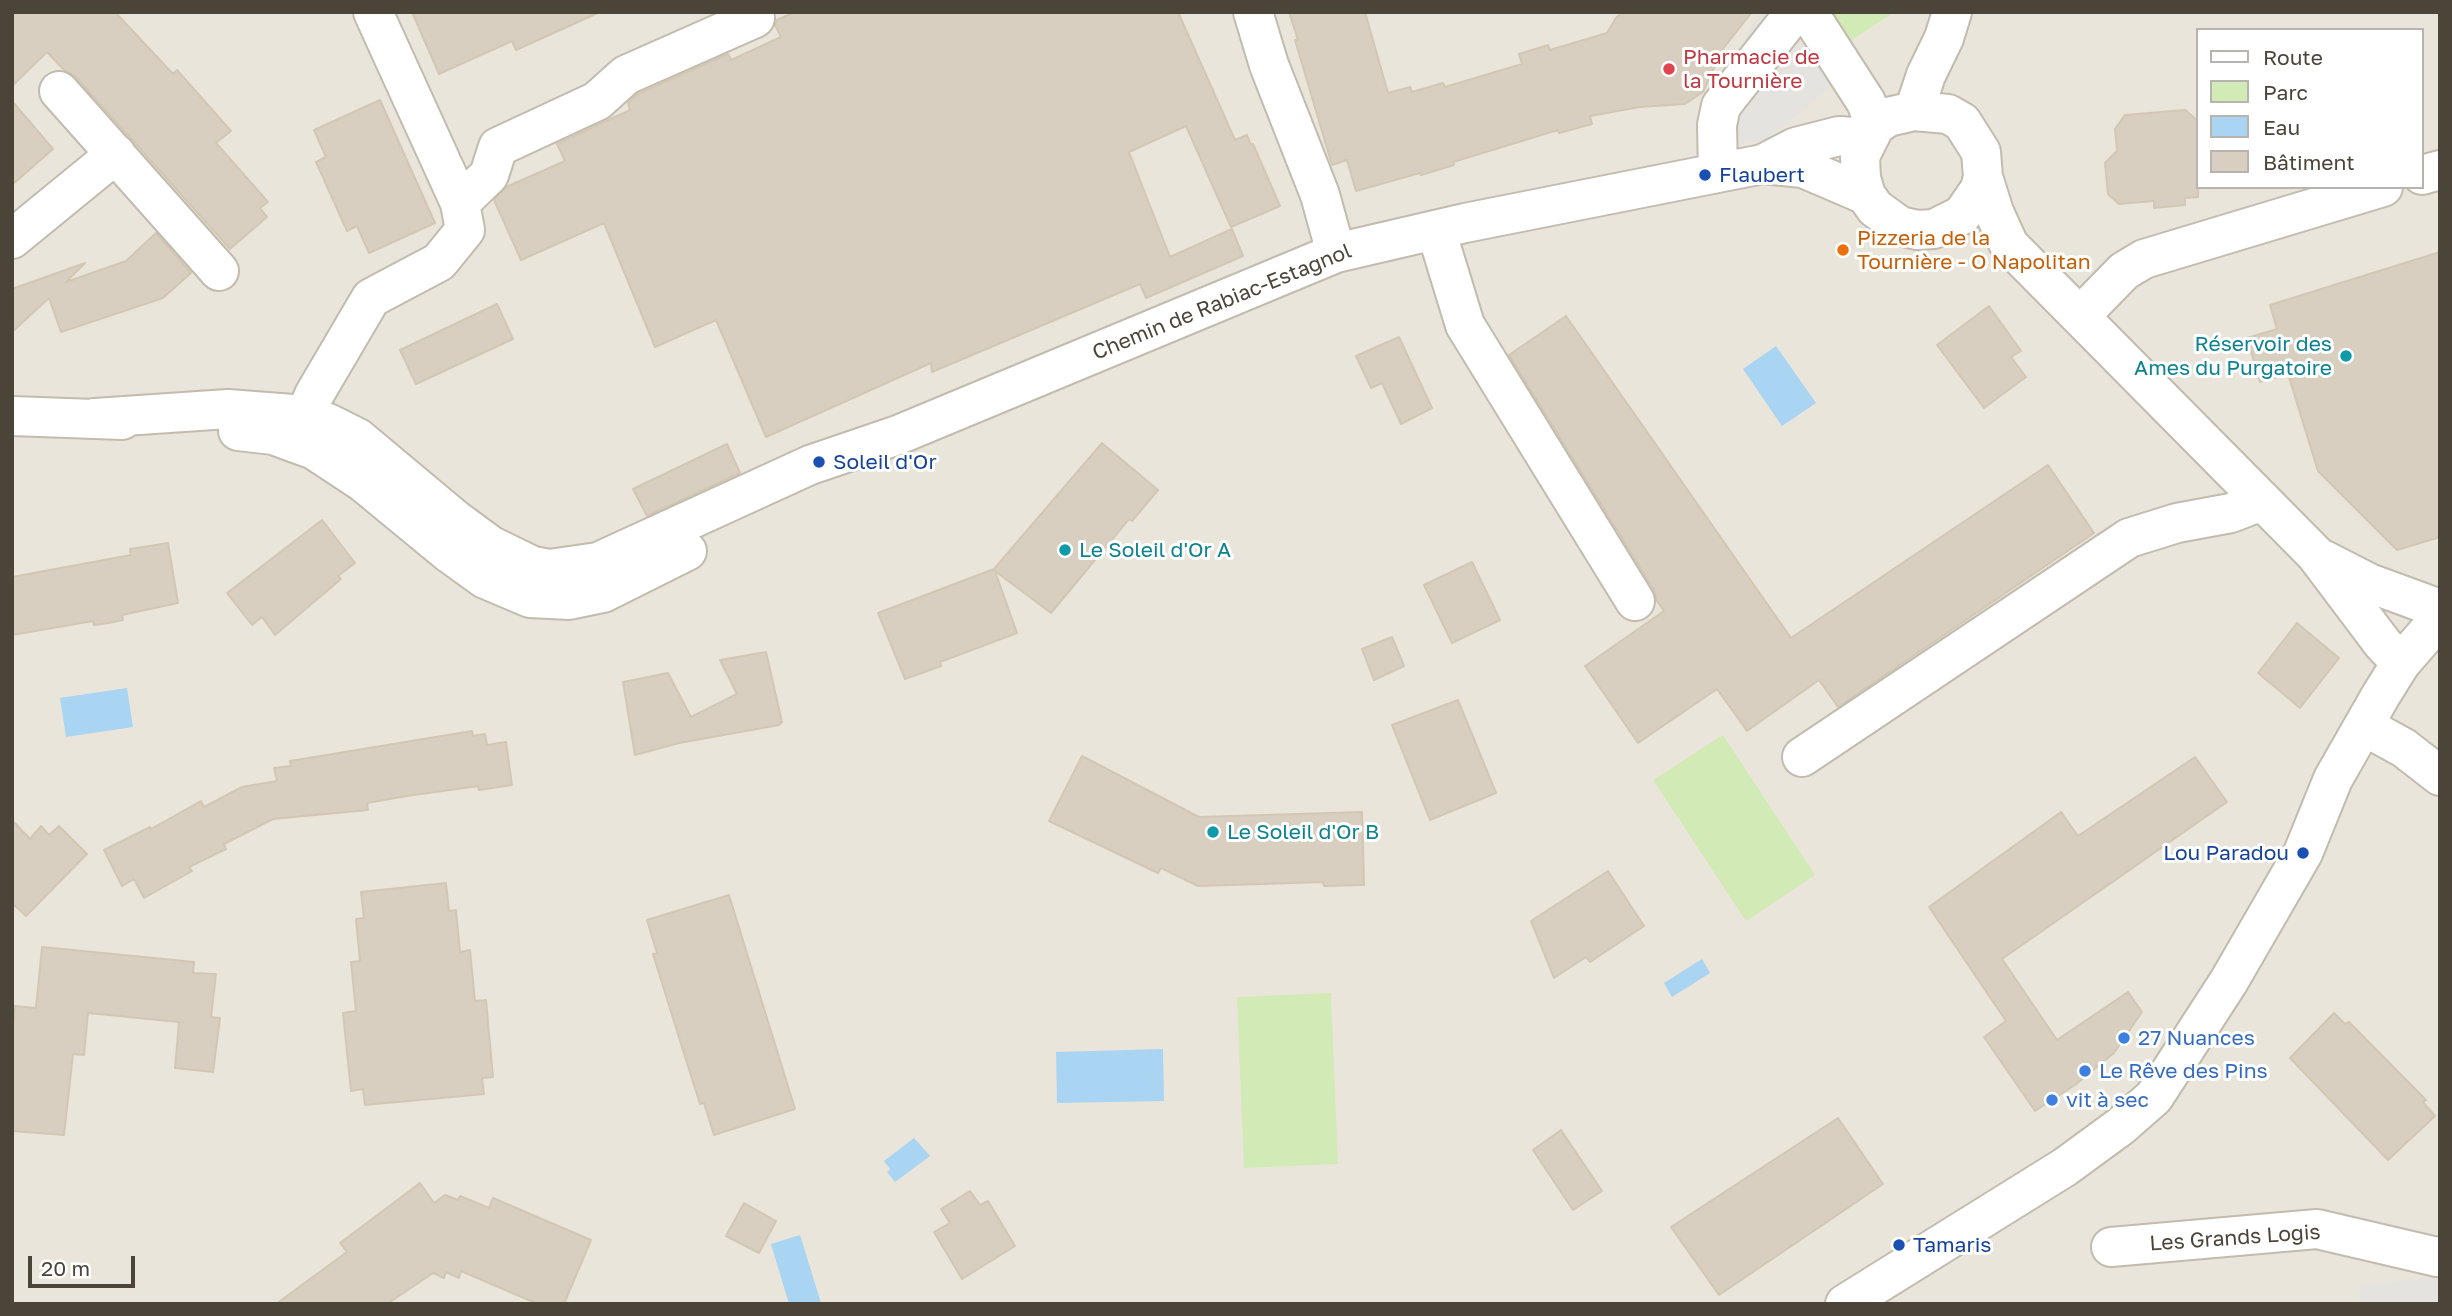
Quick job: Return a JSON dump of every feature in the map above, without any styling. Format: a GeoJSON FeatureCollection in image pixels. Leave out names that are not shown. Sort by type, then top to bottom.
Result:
{"type":"FeatureCollection","features":[{"type":"Feature","properties":{"kind":"street"},"geometry":{"type":"LineString","coordinates":[[300,428],[314,395],[372,298],[439,262],[466,230],[460,203],[373,12]]}},
{"type":"Feature","properties":{"kind":"street"},"geometry":{"type":"LineString","coordinates":[[1253,12],[1269,65],[1320,195],[1336,253]]}},
{"type":"Feature","properties":{"kind":"street"},"geometry":{"type":"LineString","coordinates":[[1718,172],[1717,125],[1721,106],[1795,12]]}},
{"type":"Feature","properties":{"kind":"street"},"geometry":{"type":"LineString","coordinates":[[1808,12],[1866,102],[1871,132]]}},
{"type":"Feature","properties":{"kind":"street"},"geometry":{"type":"LineString","coordinates":[[460,203],[489,175],[498,147],[597,101],[626,75],[755,18]]}},
{"type":"Feature","properties":{"kind":"street"},"geometry":{"type":"LineString","coordinates":[[1931,112],[1948,25]]}},
{"type":"Feature","properties":{"kind":"street"},"geometry":{"type":"LineString","coordinates":[[59,91],[219,271]]}},
{"type":"Feature","properties":{"kind":"street"},"geometry":{"type":"LineString","coordinates":[[1983,177],[1980,189],[1962,215],[1934,229],[1917,230],[1899,226],[1875,208],[1866,195],[1861,178],[1860,156],[1871,132],[1888,117],[1931,112],[1962,122],[1981,152],[1983,177],[1994,212],[2009,245]]}},
{"type":"Feature","properties":{"kind":"street","name":"Chemin de Rabiac-Estagnol"},"geometry":{"type":"LineString","coordinates":[[12,416],[95,418],[262,434],[300,428],[314,450],[364,483],[398,492],[485,579],[530,598],[569,600],[603,593],[761,515],[820,484],[898,435],[1336,253],[1763,163],[1796,147],[1839,136],[1871,132]]}},
{"type":"Feature","properties":{"kind":"street"},"geometry":{"type":"LineString","coordinates":[[12,239],[116,155]]}},
{"type":"Feature","properties":{"kind":"street","name":"Chemin de Rabiac-Estagnol"},"geometry":{"type":"LineString","coordinates":[[1763,163],[1803,168],[1866,195]]}},
{"type":"Feature","properties":{"kind":"street"},"geometry":{"type":"LineString","coordinates":[[2080,316],[2124,271],[2144,259],[2376,189]]}},
{"type":"Feature","properties":{"kind":"street"},"geometry":{"type":"LineString","coordinates":[[1949,223],[1977,230],[2009,245],[2080,316],[2246,507],[2316,555],[2369,583],[2440,608]]}},
{"type":"Feature","properties":{"kind":"street"},"geometry":{"type":"LineString","coordinates":[[1436,230],[1465,325],[1635,601]]}},
{"type":"Feature","properties":{"kind":"street"},"geometry":{"type":"LineString","coordinates":[[1802,757],[2129,538],[2176,523],[2246,507]]}},
{"type":"Feature","properties":{"kind":"street"},"geometry":{"type":"LineString","coordinates":[[2316,555],[2383,644],[2425,661]]}},
{"type":"Feature","properties":{"kind":"street"},"geometry":{"type":"LineString","coordinates":[[1845,1304],[2064,1167],[2121,1126],[2154,1097],[2229,981],[2303,853],[2361,785],[2375,732],[2425,661],[2440,618]]}},
{"type":"Feature","properties":{"kind":"street"},"geometry":{"type":"LineString","coordinates":[[2375,732],[2404,748],[2440,776]]}},
{"type":"Feature","properties":{"kind":"street","name":"Les Grands Logis"},"geometry":{"type":"LineString","coordinates":[[2111,1247],[2317,1228],[2440,1256]]}},
{"type":"Feature","properties":{"kind":"shaded area"},"geometry":{"type":"Polygon","coordinates":[[[12,12],[2440,12],[2440,1304],[12,1304],[12,12]]]}},
{"type":"Feature","properties":{"kind":"shaded area"},"geometry":{"type":"Polygon","coordinates":[[[1761,12],[1806,12],[1840,78],[1770,138],[1707,152],[1694,123],[1761,12]]]}},
{"type":"Feature","properties":{"kind":"shaded area"},"geometry":{"type":"Polygon","coordinates":[[[2440,1277],[2440,1304],[2360,1304],[2359,1285],[2440,1277]]]}},
{"type":"Feature","properties":{"kind":"green space"},"geometry":{"type":"Polygon","coordinates":[[[1813,12],[1895,12],[1839,48],[1813,12]]]}},
{"type":"Feature","properties":{"kind":"green space"},"geometry":{"type":"Polygon","coordinates":[[[1723,735],[1815,875],[1746,921],[1653,780],[1723,735]]]}},
{"type":"Feature","properties":{"kind":"green space"},"geometry":{"type":"Polygon","coordinates":[[[1331,993],[1338,1164],[1244,1168],[1237,997],[1331,993]]]}},
{"type":"Feature","properties":{"kind":"water"},"geometry":{"type":"Polygon","coordinates":[[[1776,346],[1816,403],[1782,426],[1743,369],[1776,346]]]}},
{"type":"Feature","properties":{"kind":"water"},"geometry":{"type":"Polygon","coordinates":[[[127,688],[133,727],[66,737],[60,698],[127,688]]]}},
{"type":"Feature","properties":{"kind":"water"},"geometry":{"type":"Polygon","coordinates":[[[1702,959],[1710,973],[1672,997],[1664,983],[1702,959]]]}},
{"type":"Feature","properties":{"kind":"water"},"geometry":{"type":"Polygon","coordinates":[[[1163,1049],[1164,1101],[1057,1103],[1056,1052],[1163,1049]]]}},
{"type":"Feature","properties":{"kind":"water"},"geometry":{"type":"Polygon","coordinates":[[[914,1138],[930,1156],[895,1182],[887,1172],[890,1169],[884,1161],[914,1138]]]}},
{"type":"Feature","properties":{"kind":"water"},"geometry":{"type":"Polygon","coordinates":[[[800,1235],[821,1303],[818,1304],[789,1304],[771,1244],[800,1235]]]}},
{"type":"Feature","properties":{"kind":"building"},"geometry":{"type":"Polygon","coordinates":[[[12,12],[115,12],[173,74],[177,70],[231,131],[216,143],[268,202],[260,208],[267,217],[230,249],[75,76],[64,70],[47,52],[12,86],[12,12]]]}},
{"type":"Feature","properties":{"kind":"building"},"geometry":{"type":"Polygon","coordinates":[[[412,12],[600,12],[516,50],[512,41],[439,74],[412,12]]]}},
{"type":"Feature","properties":{"kind":"building"},"geometry":{"type":"Polygon","coordinates":[[[795,12],[1178,12],[1235,140],[1247,135],[1280,206],[1231,227],[1186,126],[1129,152],[1170,257],[1232,229],[1243,256],[1146,298],[1140,284],[932,372],[931,363],[766,437],[716,320],[655,347],[604,223],[521,260],[494,200],[506,187],[565,161],[557,144],[630,110],[628,103],[638,94],[728,54],[731,60],[781,37],[775,25],[777,20],[795,12]]]}},
{"type":"Feature","properties":{"kind":"building"},"geometry":{"type":"Polygon","coordinates":[[[1289,12],[1365,12],[1388,93],[1410,87],[1412,92],[1443,83],[1445,87],[1522,64],[1519,54],[1548,45],[1550,50],[1607,33],[1623,12],[1752,12],[1722,50],[1703,92],[1685,104],[1640,107],[1590,116],[1592,124],[1559,133],[1558,130],[1453,162],[1454,165],[1421,175],[1420,173],[1356,191],[1347,160],[1332,165],[1289,12]]]}},
{"type":"Feature","properties":{"kind":"building"},"geometry":{"type":"Polygon","coordinates":[[[380,100],[435,223],[369,253],[357,226],[347,231],[316,162],[326,157],[314,130],[380,100]]]}},
{"type":"Feature","properties":{"kind":"building"},"geometry":{"type":"Polygon","coordinates":[[[12,101],[53,149],[12,185],[12,101]]]}},
{"type":"Feature","properties":{"kind":"building"},"geometry":{"type":"Polygon","coordinates":[[[2185,110],[2196,119],[2198,197],[2185,198],[2185,205],[2154,208],[2154,201],[2119,204],[2108,194],[2105,163],[2117,151],[2115,129],[2125,115],[2185,110]]]}},
{"type":"Feature","properties":{"kind":"building"},"geometry":{"type":"Polygon","coordinates":[[[156,233],[191,273],[163,298],[61,332],[49,298],[12,332],[12,289],[85,263],[66,282],[126,261],[156,233]]]}},
{"type":"Feature","properties":{"kind":"building","name":"Réservoir des Ames du Purgatoire"},"geometry":{"type":"Polygon","coordinates":[[[2440,252],[2440,537],[2397,550],[2318,471],[2288,374],[2260,382],[2247,338],[2277,329],[2270,305],[2440,252]]]}},
{"type":"Feature","properties":{"kind":"building"},"geometry":{"type":"Polygon","coordinates":[[[497,304],[513,339],[416,384],[400,350],[497,304]]]}},
{"type":"Feature","properties":{"kind":"building"},"geometry":{"type":"Polygon","coordinates":[[[1989,306],[2021,351],[2011,357],[2026,377],[1984,408],[1937,345],[1989,306]]]}},
{"type":"Feature","properties":{"kind":"building"},"geometry":{"type":"Polygon","coordinates":[[[1566,316],[1791,638],[2048,465],[2094,533],[1838,707],[1819,680],[1747,731],[1717,689],[1638,743],[1585,666],[1664,611],[1654,590],[1509,355],[1566,316]]]}},
{"type":"Feature","properties":{"kind":"building"},"geometry":{"type":"Polygon","coordinates":[[[1399,337],[1432,408],[1401,424],[1382,383],[1371,388],[1356,356],[1399,337]]]}},
{"type":"Feature","properties":{"kind":"building","name":"Le Soleil d'Or A"},"geometry":{"type":"Polygon","coordinates":[[[1102,443],[1158,490],[1132,521],[1129,519],[1051,613],[995,571],[1017,633],[940,662],[941,666],[905,679],[878,613],[994,569],[1102,443]]]}},
{"type":"Feature","properties":{"kind":"building"},"geometry":{"type":"Polygon","coordinates":[[[727,444],[740,473],[647,516],[633,489],[727,444]]]}},
{"type":"Feature","properties":{"kind":"building"},"geometry":{"type":"Polygon","coordinates":[[[322,520],[355,563],[338,576],[341,579],[275,635],[262,617],[252,625],[227,593],[322,520]]]}},
{"type":"Feature","properties":{"kind":"building"},"geometry":{"type":"Polygon","coordinates":[[[168,543],[178,603],[122,615],[123,620],[109,623],[94,625],[93,621],[12,635],[12,577],[131,555],[130,549],[168,543]]]}},
{"type":"Feature","properties":{"kind":"building"},"geometry":{"type":"Polygon","coordinates":[[[1472,562],[1500,620],[1452,643],[1424,585],[1472,562]]]}},
{"type":"Feature","properties":{"kind":"building"},"geometry":{"type":"Polygon","coordinates":[[[2297,623],[2339,658],[2300,708],[2258,673],[2297,623]]]}},
{"type":"Feature","properties":{"kind":"building"},"geometry":{"type":"Polygon","coordinates":[[[1392,637],[1404,666],[1374,680],[1362,649],[1392,637]]]}},
{"type":"Feature","properties":{"kind":"building"},"geometry":{"type":"Polygon","coordinates":[[[766,652],[782,722],[779,725],[679,743],[635,755],[623,682],[668,673],[691,717],[737,694],[720,660],[766,652]]]}},
{"type":"Feature","properties":{"kind":"building"},"geometry":{"type":"Polygon","coordinates":[[[1458,700],[1496,793],[1430,820],[1392,725],[1458,700]]]}},
{"type":"Feature","properties":{"kind":"building"},"geometry":{"type":"Polygon","coordinates":[[[472,731],[473,736],[485,734],[487,745],[506,742],[512,785],[479,790],[478,786],[407,796],[367,803],[368,810],[273,819],[224,844],[226,849],[189,867],[192,871],[144,898],[134,879],[122,886],[104,850],[150,827],[151,829],[201,801],[204,807],[242,787],[277,781],[274,768],[291,766],[290,761],[472,731]]]}},
{"type":"Feature","properties":{"kind":"building","name":"Le Soleil d'Or B"},"geometry":{"type":"Polygon","coordinates":[[[1082,756],[1199,817],[1362,812],[1364,885],[1324,886],[1323,882],[1198,886],[1161,868],[1158,873],[1049,821],[1082,756]]]}},
{"type":"Feature","properties":{"kind":"building"},"geometry":{"type":"Polygon","coordinates":[[[2195,757],[2227,802],[2002,959],[2057,1040],[2128,992],[2142,1012],[2114,1053],[2075,1085],[2035,1111],[1984,1037],[2006,1021],[1929,907],[2061,812],[2078,836],[2195,757]]]}},
{"type":"Feature","properties":{"kind":"building"},"geometry":{"type":"Polygon","coordinates":[[[12,820],[30,839],[41,826],[49,835],[59,826],[87,854],[26,916],[12,903],[12,820]]]}},
{"type":"Feature","properties":{"kind":"building"},"geometry":{"type":"Polygon","coordinates":[[[1608,871],[1644,926],[1590,962],[1586,957],[1554,978],[1531,921],[1608,871]]]}},
{"type":"Feature","properties":{"kind":"building"},"geometry":{"type":"Polygon","coordinates":[[[446,883],[449,911],[456,910],[460,952],[470,950],[475,1001],[486,1000],[493,1077],[482,1078],[484,1094],[365,1105],[363,1089],[351,1091],[343,1013],[356,1011],[351,962],[360,961],[356,919],[364,918],[361,892],[446,883]]]}},
{"type":"Feature","properties":{"kind":"building"},"geometry":{"type":"Polygon","coordinates":[[[729,895],[795,1109],[714,1135],[704,1103],[700,1104],[653,954],[657,953],[647,920],[729,895]]]}},
{"type":"Feature","properties":{"kind":"building"},"geometry":{"type":"Polygon","coordinates":[[[42,947],[194,962],[193,973],[216,974],[211,1017],[220,1018],[213,1072],[175,1068],[179,1022],[88,1013],[84,1055],[73,1054],[64,1135],[12,1131],[12,1034],[15,1006],[36,1008],[42,947]]]}},
{"type":"Feature","properties":{"kind":"building"},"geometry":{"type":"Polygon","coordinates":[[[2334,1013],[2345,1024],[2349,1022],[2426,1100],[2423,1102],[2435,1116],[2388,1160],[2290,1058],[2334,1013]]]}},
{"type":"Feature","properties":{"kind":"building"},"geometry":{"type":"Polygon","coordinates":[[[1838,1118],[1883,1184],[1719,1295],[1671,1227],[1838,1118]]]}},
{"type":"Feature","properties":{"kind":"building"},"geometry":{"type":"Polygon","coordinates":[[[1561,1130],[1602,1191],[1573,1210],[1533,1150],[1561,1130]]]}},
{"type":"Feature","properties":{"kind":"building"},"geometry":{"type":"Polygon","coordinates":[[[420,1183],[434,1203],[445,1195],[458,1200],[460,1196],[489,1208],[493,1198],[591,1240],[564,1304],[538,1304],[461,1271],[459,1278],[446,1272],[444,1278],[433,1273],[387,1304],[276,1304],[347,1252],[340,1243],[420,1183]]]}},
{"type":"Feature","properties":{"kind":"building"},"geometry":{"type":"Polygon","coordinates":[[[970,1191],[980,1205],[988,1201],[1015,1246],[962,1279],[934,1232],[950,1223],[941,1209],[970,1191]]]}},
{"type":"Feature","properties":{"kind":"building"},"geometry":{"type":"Polygon","coordinates":[[[744,1203],[776,1221],[759,1253],[726,1236],[744,1203]]]}},
{"type":"Feature","properties":{"kind":"place","name":"Pharmacie de la Tournière"},"geometry":{"type":"Point","coordinates":[1669,69]}},
{"type":"Feature","properties":{"kind":"place","name":"Flaubert"},"geometry":{"type":"Point","coordinates":[1705,175]}},
{"type":"Feature","properties":{"kind":"place","name":"Pizzeria de la Tournière - O Napolitan"},"geometry":{"type":"Point","coordinates":[1843,250]}},
{"type":"Feature","properties":{"kind":"place","name":"Réservoir des Ames du Purgatoire"},"geometry":{"type":"Point","coordinates":[2346,356]}},
{"type":"Feature","properties":{"kind":"place","name":"Soleil d'Or"},"geometry":{"type":"Point","coordinates":[819,462]}},
{"type":"Feature","properties":{"kind":"place","name":"Le Soleil d'Or A"},"geometry":{"type":"Point","coordinates":[1065,550]}},
{"type":"Feature","properties":{"kind":"place","name":"Le Soleil d'Or B"},"geometry":{"type":"Point","coordinates":[1213,832]}},
{"type":"Feature","properties":{"kind":"place","name":"Lou Paradou"},"geometry":{"type":"Point","coordinates":[2303,853]}},
{"type":"Feature","properties":{"kind":"place","name":"27 Nuances"},"geometry":{"type":"Point","coordinates":[2124,1038]}},
{"type":"Feature","properties":{"kind":"place","name":"Le Rêve des Pins"},"geometry":{"type":"Point","coordinates":[2085,1071]}},
{"type":"Feature","properties":{"kind":"place","name":"vit à sec"},"geometry":{"type":"Point","coordinates":[2052,1100]}},
{"type":"Feature","properties":{"kind":"place","name":"Tamaris"},"geometry":{"type":"Point","coordinates":[1899,1245]}}]}
